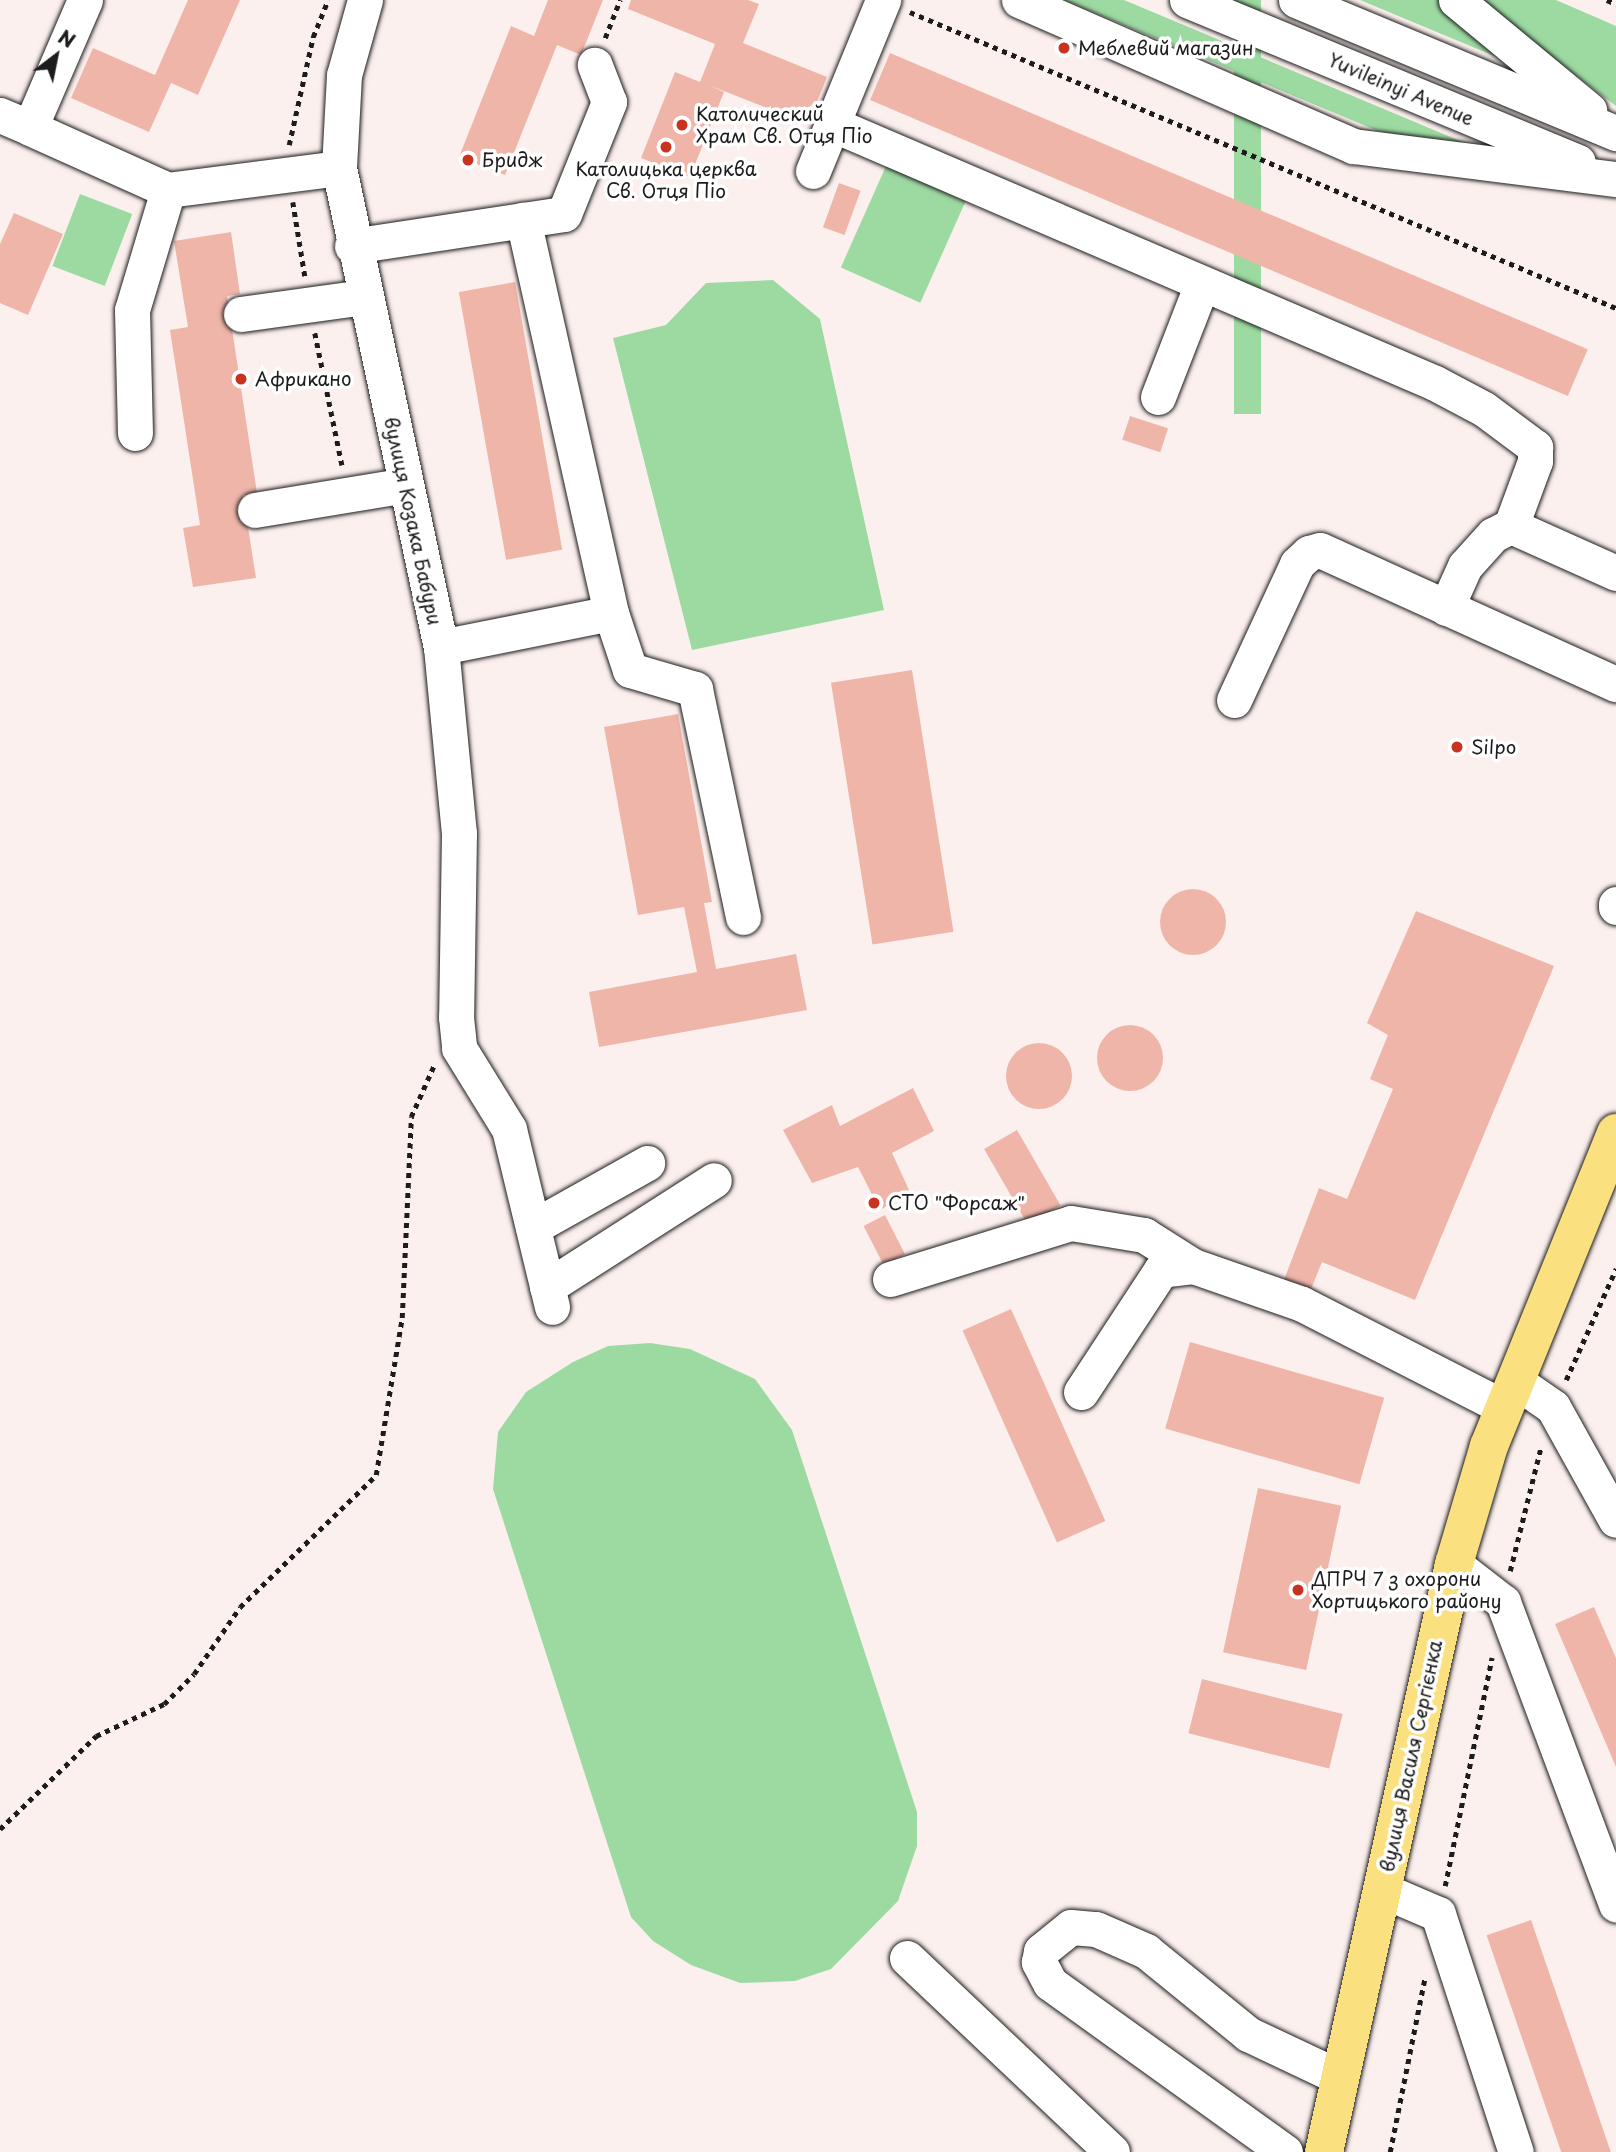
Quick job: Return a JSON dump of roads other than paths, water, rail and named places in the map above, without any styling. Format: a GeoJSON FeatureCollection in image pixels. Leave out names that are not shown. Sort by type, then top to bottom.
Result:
{"type":"FeatureCollection","features":[{"type":"Feature","properties":{"kind":"main road","name":"вулиця Василя Сергієнка"},"geometry":{"type":"LineString","coordinates":[[1324,2152],[1454,1564],[1511,1395],[1616,1133]]}},
{"type":"Feature","properties":{"kind":"street"},"geometry":{"type":"LineString","coordinates":[[85,0],[15,122],[167,190],[339,168]]}},
{"type":"Feature","properties":{"kind":"street","name":"вулиця Козака Бабури"},"geometry":{"type":"LineString","coordinates":[[365,0],[344,75],[339,168],[352,246],[441,647],[459,833],[457,1033],[509,1129],[533,1227]]}},
{"type":"Feature","properties":{"kind":"street"},"geometry":{"type":"LineString","coordinates":[[813,171],[883,0]]}},
{"type":"Feature","properties":{"kind":"street"},"geometry":{"type":"LineString","coordinates":[[1019,0],[1353,146],[1616,179]]}},
{"type":"Feature","properties":{"kind":"street","name":"Yuvileinyi Avenue"},"geometry":{"type":"LineString","coordinates":[[1186,0],[1616,179]]}},
{"type":"Feature","properties":{"kind":"street"},"geometry":{"type":"LineString","coordinates":[[1296,0],[1616,133]]}},
{"type":"Feature","properties":{"kind":"street"},"geometry":{"type":"LineString","coordinates":[[1456,0],[1616,133]]}},
{"type":"Feature","properties":{"kind":"street"},"geometry":{"type":"LineString","coordinates":[[352,246],[564,214],[609,102],[595,65]]}},
{"type":"Feature","properties":{"kind":"street"},"geometry":{"type":"LineString","coordinates":[[832,124],[1201,286],[1435,383],[1528,440],[1535,447],[1535,461],[1511,526],[1493,535],[1465,566],[1446,608]]}},
{"type":"Feature","properties":{"kind":"street"},"geometry":{"type":"LineString","coordinates":[[135,433],[132,310],[167,190]]}},
{"type":"Feature","properties":{"kind":"street"},"geometry":{"type":"LineString","coordinates":[[523,220],[611,614],[630,670],[695,689],[743,917]]}},
{"type":"Feature","properties":{"kind":"street"},"geometry":{"type":"LineString","coordinates":[[1158,397],[1201,286]]}},
{"type":"Feature","properties":{"kind":"street"},"geometry":{"type":"LineString","coordinates":[[241,314],[364,297]]}},
{"type":"Feature","properties":{"kind":"street"},"geometry":{"type":"LineString","coordinates":[[255,510],[407,485]]}},
{"type":"Feature","properties":{"kind":"street"},"geometry":{"type":"LineString","coordinates":[[1511,526],[1616,573]]}},
{"type":"Feature","properties":{"kind":"street"},"geometry":{"type":"LineString","coordinates":[[1234,700],[1297,564],[1308,553],[1331,553],[1616,684]]}},
{"type":"Feature","properties":{"kind":"street"},"geometry":{"type":"LineString","coordinates":[[441,647],[611,614]]}},
{"type":"Feature","properties":{"kind":"street"},"geometry":{"type":"LineString","coordinates":[[648,1163],[533,1227],[550,1297],[715,1180]]}},
{"type":"Feature","properties":{"kind":"street"},"geometry":{"type":"LineString","coordinates":[[890,1279],[1071,1223],[1144,1235],[1193,1266],[1302,1304],[1511,1395],[1553,1407],[1616,1520]]}},
{"type":"Feature","properties":{"kind":"street"},"geometry":{"type":"LineString","coordinates":[[1081,1392],[1161,1270],[1193,1266]]}},
{"type":"Feature","properties":{"kind":"street"},"geometry":{"type":"LineString","coordinates":[[1454,1564],[1503,1602],[1616,1905]]}},
{"type":"Feature","properties":{"kind":"street"},"geometry":{"type":"LineString","coordinates":[[1382,1890],[1438,1914],[1516,2152]]}},
{"type":"Feature","properties":{"kind":"street"},"geometry":{"type":"LineString","coordinates":[[1285,2152],[1050,1983],[1039,1962],[1041,1951],[1070,1927],[1096,1929],[1146,1951],[1248,2034],[1339,2077]]}},
{"type":"Feature","properties":{"kind":"street"},"geometry":{"type":"LineString","coordinates":[[907,1958],[1112,2152]]}},
{"type":"Feature","properties":{"kind":"place","name":"Меблевий магазин"},"geometry":{"type":"Point","coordinates":[1064,48]}},
{"type":"Feature","properties":{"kind":"place","name":"Католический Храм Св. Отця Піо"},"geometry":{"type":"Point","coordinates":[682,125]}},
{"type":"Feature","properties":{"kind":"place","name":"Католицька церква Св. Отця Піо"},"geometry":{"type":"Point","coordinates":[666,147]}},
{"type":"Feature","properties":{"kind":"place","name":"Бридж"},"geometry":{"type":"Point","coordinates":[468,160]}},
{"type":"Feature","properties":{"kind":"place","name":"Африкано"},"geometry":{"type":"Point","coordinates":[241,379]}},
{"type":"Feature","properties":{"kind":"place","name":"Silpo"},"geometry":{"type":"Point","coordinates":[1457,747]}},
{"type":"Feature","properties":{"kind":"place","name":"СТО \"Форсаж\""},"geometry":{"type":"Point","coordinates":[874,1203]}},
{"type":"Feature","properties":{"kind":"place","name":"ДПРЧ 7 з охорони Хортицького району"},"geometry":{"type":"Point","coordinates":[1298,1590]}}]}
